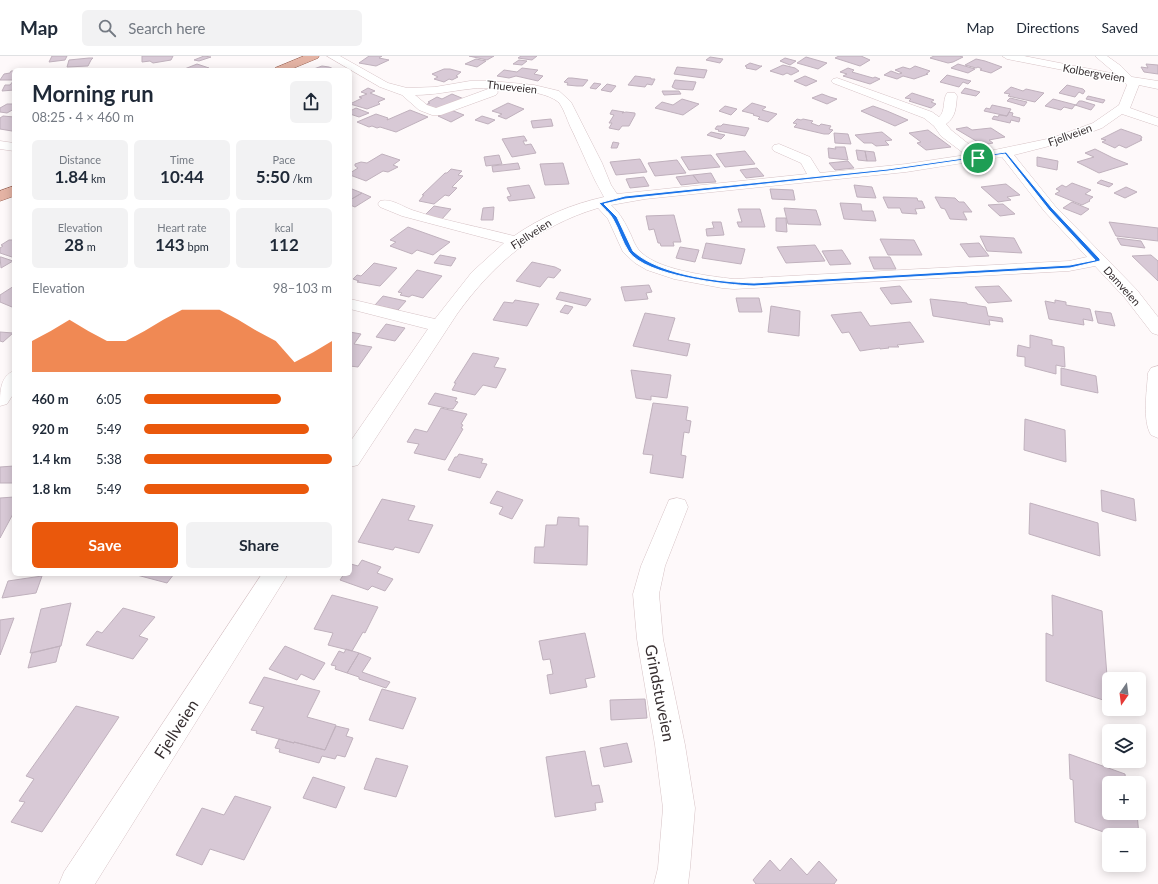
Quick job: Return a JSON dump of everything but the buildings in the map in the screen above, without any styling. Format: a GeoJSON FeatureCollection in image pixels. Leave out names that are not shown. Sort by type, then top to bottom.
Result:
{"type":"FeatureCollection","features":[{"type":"Feature","properties":{"kind":"main road"},"geometry":{"type":"LineString","coordinates":[[285,68],[314,56]]}},
{"type":"Feature","properties":{"kind":"main road"},"geometry":{"type":"LineString","coordinates":[[0,197],[12,191]]}},
{"type":"Feature","properties":{"kind":"street","name":"Thueveien"},"geometry":{"type":"LineString","coordinates":[[332,56],[384,84],[406,92],[435,91],[479,84],[547,91],[562,98],[595,163],[604,185],[607,201],[631,252],[635,256],[652,265],[672,272],[703,280],[734,284],[762,284],[1070,266],[1098,260]]}},
{"type":"Feature","properties":{"kind":"street","name":"Kolbergveien"},"geometry":{"type":"LineString","coordinates":[[1007,56],[1158,85]]}},
{"type":"Feature","properties":{"kind":"street"},"geometry":{"type":"LineString","coordinates":[[1100,56],[1129,80]]}},
{"type":"Feature","properties":{"kind":"street","name":"Fjellveien"},"geometry":{"type":"LineString","coordinates":[[352,456],[439,326],[476,278],[499,255],[564,214],[607,201],[978,158],[1042,145],[1084,131],[1107,120],[1122,110],[1134,95],[1134,84],[1129,80]]}},
{"type":"Feature","properties":{"kind":"street"},"geometry":{"type":"LineString","coordinates":[[837,81],[928,116],[978,158]]}},
{"type":"Feature","properties":{"kind":"street"},"geometry":{"type":"LineString","coordinates":[[406,92],[414,102],[428,110],[436,112],[510,86]]}},
{"type":"Feature","properties":{"kind":"street"},"geometry":{"type":"LineString","coordinates":[[938,123],[946,119],[950,112],[951,96]]}},
{"type":"Feature","properties":{"kind":"street"},"geometry":{"type":"LineString","coordinates":[[1122,110],[1158,122]]}},
{"type":"Feature","properties":{"kind":"street"},"geometry":{"type":"LineString","coordinates":[[778,148],[804,158],[811,165],[814,178]]}},
{"type":"Feature","properties":{"kind":"street","name":"Damveien"},"geometry":{"type":"LineString","coordinates":[[1006,153],[1050,209],[1131,294],[1158,329]]}},
{"type":"Feature","properties":{"kind":"street"},"geometry":{"type":"LineString","coordinates":[[385,204],[407,213],[518,242]]}},
{"type":"Feature","properties":{"kind":"street"},"geometry":{"type":"LineString","coordinates":[[352,304],[439,326]]}},
{"type":"Feature","properties":{"kind":"street"},"geometry":{"type":"LineString","coordinates":[[1158,373],[1156,406],[1158,430]]}},
{"type":"Feature","properties":{"kind":"street"},"geometry":{"type":"LineString","coordinates":[[0,399],[12,381]]}},
{"type":"Feature","properties":{"kind":"street","name":"Grindstuveien"},"geometry":{"type":"LineString","coordinates":[[671,884],[674,868],[679,808],[670,745],[650,639],[646,594],[653,566],[677,507]]}},
{"type":"Feature","properties":{"kind":"street","name":"Fjellveien"},"geometry":{"type":"LineString","coordinates":[[76,884],[275,576]]}},
{"type":"Feature","properties":{"kind":"route"},"geometry":{"type":"LineString","coordinates":[[1006,153],[1019,172],[1050,209],[1098,260],[1070,266],[734,284],[703,280],[672,272],[652,265],[635,256],[631,252],[614,217],[601,203],[625,197],[888,170],[978,158],[1006,153]]}}]}
